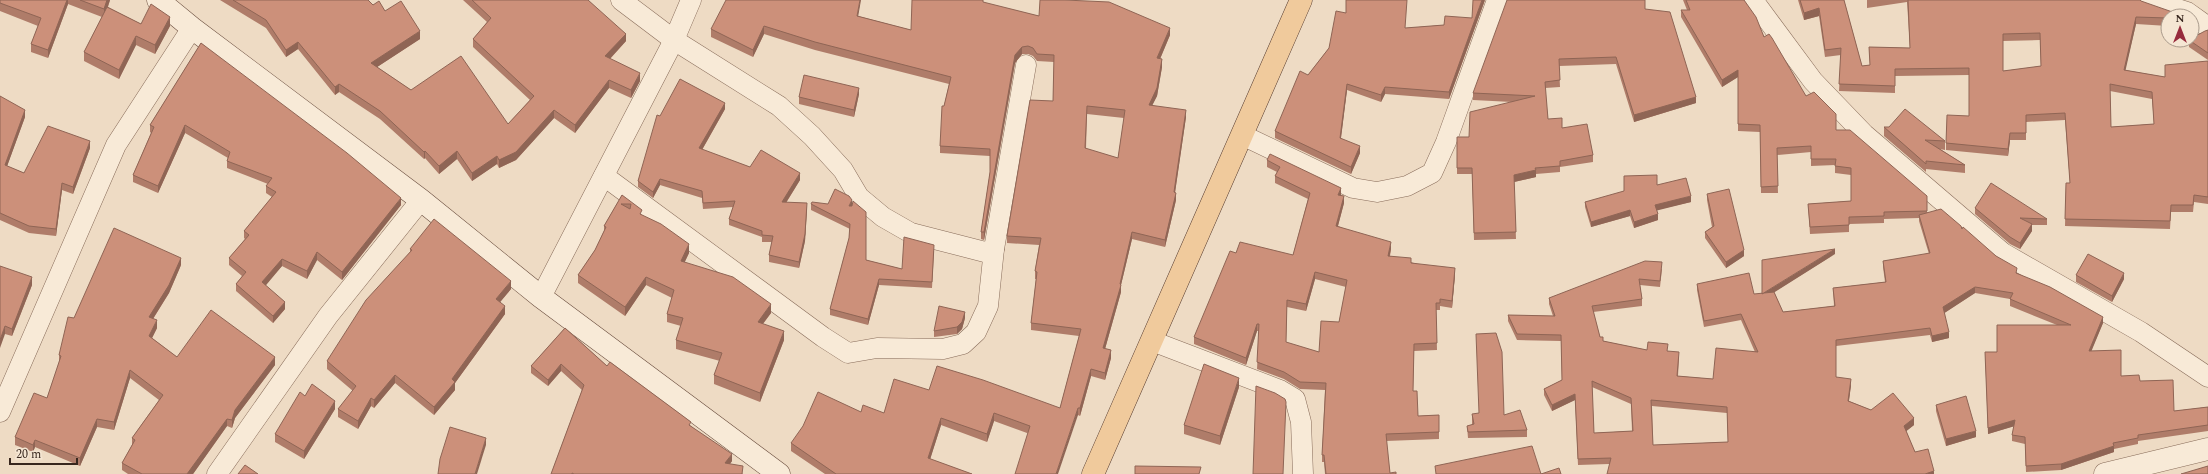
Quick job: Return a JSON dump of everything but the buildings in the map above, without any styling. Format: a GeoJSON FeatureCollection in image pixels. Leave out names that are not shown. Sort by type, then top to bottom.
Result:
{"type":"FeatureCollection","features":[{"type":"Feature","properties":{"kind":"main road"},"geometry":{"type":"LineString","coordinates":[[158,0],[192,28],[421,200],[540,297],[779,474]]}},
{"type":"Feature","properties":{"kind":"main road"},"geometry":{"type":"LineString","coordinates":[[1093,474],[1301,0]]}},
{"type":"Feature","properties":{"kind":"main road"},"geometry":{"type":"LineString","coordinates":[[2105,474],[2147,469],[2208,448]]}},
{"type":"Feature","properties":{"kind":"street"},"geometry":{"type":"LineString","coordinates":[[621,0],[674,40],[778,106],[812,136],[844,170],[859,197],[883,217],[911,233],[978,251],[985,252],[994,249]]}},
{"type":"Feature","properties":{"kind":"street"},"geometry":{"type":"LineString","coordinates":[[540,297],[674,40],[691,0]]}},
{"type":"Feature","properties":{"kind":"street"},"geometry":{"type":"LineString","coordinates":[[1242,135],[1353,188],[1377,192],[1407,186],[1432,173],[1446,142],[1497,0]]}},
{"type":"Feature","properties":{"kind":"street"},"geometry":{"type":"LineString","coordinates":[[1753,0],[1813,81],[1864,134],[2002,253],[2141,332],[2208,377]]}},
{"type":"Feature","properties":{"kind":"street"},"geometry":{"type":"LineString","coordinates":[[2149,0],[2187,12],[2208,27]]}},
{"type":"Feature","properties":{"kind":"street"},"geometry":{"type":"LineString","coordinates":[[0,412],[116,145],[192,28]]}},
{"type":"Feature","properties":{"kind":"street"},"geometry":{"type":"LineString","coordinates":[[604,176],[823,337],[848,353],[877,348],[944,349],[963,344],[976,332],[988,306],[994,249],[1026,65]]}},
{"type":"Feature","properties":{"kind":"street"},"geometry":{"type":"LineString","coordinates":[[217,474],[328,316],[421,200]]}},
{"type":"Feature","properties":{"kind":"street"},"geometry":{"type":"LineString","coordinates":[[1152,340],[1280,390],[1295,399],[1301,422],[1303,474]]}}]}
